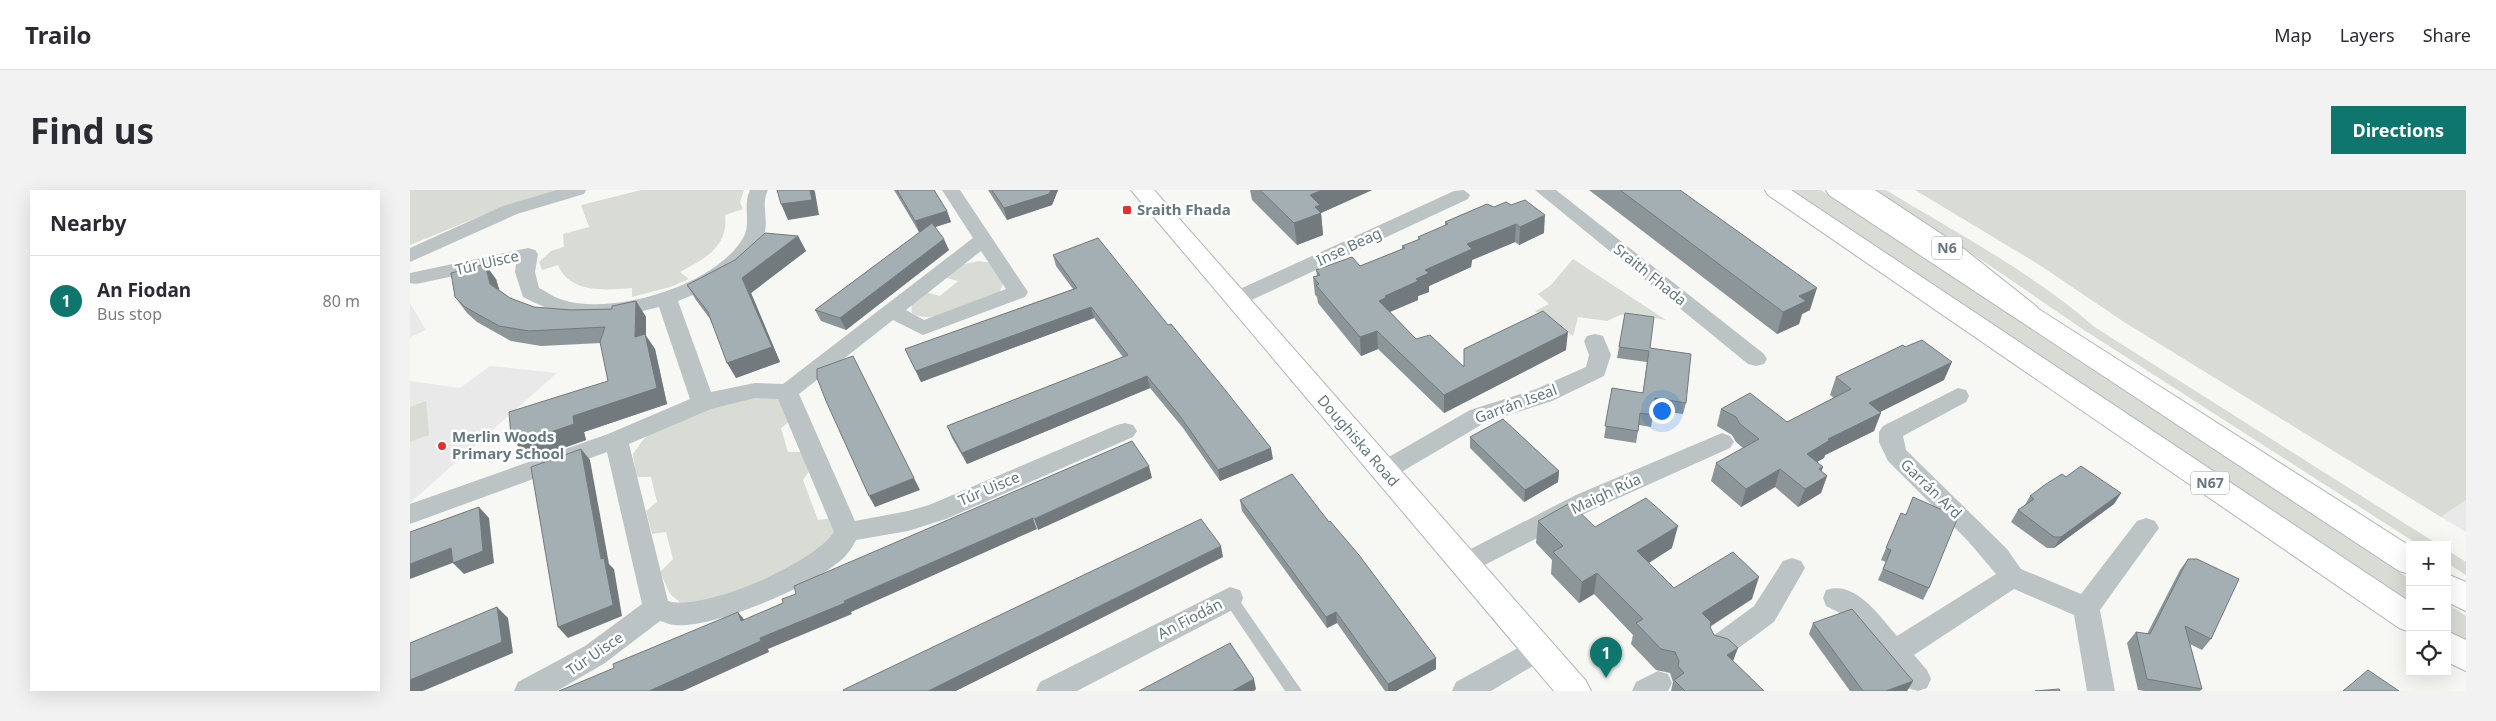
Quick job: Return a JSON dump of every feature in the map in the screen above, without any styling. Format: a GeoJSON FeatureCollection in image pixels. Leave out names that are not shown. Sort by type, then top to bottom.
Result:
{"type":"FeatureCollection","features":[{"type":"Feature","properties":{"kind":"main road","name":"Doughiska Road"},"geometry":{"type":"LineString","coordinates":[[1142,190],[1574,691]]}},
{"type":"Feature","properties":{"kind":"main road","name":"N67"},"geometry":{"type":"LineString","coordinates":[[1776,190],[2406,616]]}},
{"type":"Feature","properties":{"kind":"main road"},"geometry":{"type":"LineString","coordinates":[[1836,190],[2406,559]]}},
{"type":"Feature","properties":{"kind":"main road","name":"N6"},"geometry":{"type":"LineString","coordinates":[[1860,190],[1956,254],[2028,313]]}},
{"type":"Feature","properties":{"kind":"main road"},"geometry":{"type":"LineString","coordinates":[[2451,589],[2466,598]]}},
{"type":"Feature","properties":{"kind":"main road"},"geometry":{"type":"LineString","coordinates":[[2451,647],[2466,657]]}},
{"type":"Feature","properties":{"kind":"street"},"geometry":{"type":"LineString","coordinates":[[410,256],[510,210],[577,190]]}},
{"type":"Feature","properties":{"kind":"street","name":"Túr Uisce"},"geometry":{"type":"LineString","coordinates":[[416,278],[528,254],[525,272],[530,292],[560,306],[586,310],[613,309],[666,298],[692,288],[711,277],[729,264],[748,246],[757,232],[754,202],[759,190]]}},
{"type":"Feature","properties":{"kind":"street"},"geometry":{"type":"LineString","coordinates":[[890,310],[913,331],[1018,292],[982,240],[951,190]]}},
{"type":"Feature","properties":{"kind":"street","name":"Sraith Fhada"},"geometry":{"type":"LineString","coordinates":[[1544,190],[1756,359]]}},
{"type":"Feature","properties":{"kind":"street","name":"Inse Beag"},"geometry":{"type":"LineString","coordinates":[[1236,299],[1462,195]]}},
{"type":"Feature","properties":{"kind":"street"},"geometry":{"type":"LineString","coordinates":[[787,392],[982,240]]}},
{"type":"Feature","properties":{"kind":"street"},"geometry":{"type":"LineString","coordinates":[[666,298],[704,403]]}},
{"type":"Feature","properties":{"kind":"street","name":"Garrán Iseal"},"geometry":{"type":"LineString","coordinates":[[1384,472],[1478,416],[1544,395],[1596,371],[1600,355],[1595,341]]}},
{"type":"Feature","properties":{"kind":"street"},"geometry":{"type":"LineString","coordinates":[[410,514],[616,440],[704,403],[750,391],[773,389],[787,392]]}},
{"type":"Feature","properties":{"kind":"street"},"geometry":{"type":"LineString","coordinates":[[616,440],[656,608],[674,614],[720,607],[806,570],[826,558],[843,541],[848,532],[787,392]]}},
{"type":"Feature","properties":{"kind":"street","name":"Garrán Ard"},"geometry":{"type":"LineString","coordinates":[[1958,396],[1891,432],[1891,442],[1896,455],[1983,539],[1998,556],[2012,578]]}},
{"type":"Feature","properties":{"kind":"street","name":"Túr Uisce"},"geometry":{"type":"LineString","coordinates":[[848,532],[908,521],[937,512],[1125,431]]}},
{"type":"Feature","properties":{"kind":"street","name":"Maigh Rúa"},"geometry":{"type":"LineString","coordinates":[[1464,564],[1585,502],[1722,442]]}},
{"type":"Feature","properties":{"kind":"street"},"geometry":{"type":"LineString","coordinates":[[2101,691],[2086,608],[2146,528]]}},
{"type":"Feature","properties":{"kind":"street"},"geometry":{"type":"LineString","coordinates":[[1719,648],[1764,614],[1792,568]]}},
{"type":"Feature","properties":{"kind":"street"},"geometry":{"type":"LineString","coordinates":[[1896,652],[2012,578],[2086,608]]}},
{"type":"Feature","properties":{"kind":"street","name":"An Fiodán"},"geometry":{"type":"LineString","coordinates":[[1050,691],[1230,598]]}},
{"type":"Feature","properties":{"kind":"street"},"geometry":{"type":"LineString","coordinates":[[1836,598],[1854,607],[1862,615],[1896,652],[1917,680]]}},
{"type":"Feature","properties":{"kind":"street","name":"Túr Uisce"},"geometry":{"type":"LineString","coordinates":[[528,691],[561,677],[640,622],[656,608]]}},
{"type":"Feature","properties":{"kind":"street"},"geometry":{"type":"LineString","coordinates":[[1466,691],[1538,649]]}},
{"type":"Feature","properties":{"kind":"lane","name":"An Fiodán"},"geometry":{"type":"LineString","coordinates":[[1230,598],[1294,691]]}},
{"type":"Feature","properties":{"kind":"shaded area"},"geometry":{"type":"Polygon","coordinates":[[[410,190],[559,190],[488,213],[410,245],[410,190]]]}},
{"type":"Feature","properties":{"kind":"shaded area"},"geometry":{"type":"Polygon","coordinates":[[[641,190],[744,190],[740,202],[743,209],[725,215],[723,236],[719,244],[706,257],[680,272],[689,279],[670,287],[632,297],[632,288],[600,289],[580,286],[571,281],[558,265],[542,270],[539,262],[551,251],[564,247],[563,234],[589,227],[581,205],[641,190]]]}},
{"type":"Feature","properties":{"kind":"shaded area"},"geometry":{"type":"Polygon","coordinates":[[[1791,190],[1821,190],[2406,576],[2406,603],[1791,190]]]}},
{"type":"Feature","properties":{"kind":"shaded area"},"geometry":{"type":"Polygon","coordinates":[[[1873,190],[1886,190],[1994,254],[2047,289],[2096,328],[2433,541],[2413,541],[2084,330],[1983,261],[1873,190]]]}},
{"type":"Feature","properties":{"kind":"shaded area"},"geometry":{"type":"Polygon","coordinates":[[[1915,190],[2466,190],[2466,500],[2441,517],[2124,322],[2038,264],[1915,190]]]}},
{"type":"Feature","properties":{"kind":"shaded area"},"geometry":{"type":"Polygon","coordinates":[[[1573,259],[1666,320],[1629,314],[1620,315],[1607,321],[1578,317],[1573,336],[1535,311],[1549,304],[1538,294],[1551,285],[1573,259]]]}},
{"type":"Feature","properties":{"kind":"shaded area"},"geometry":{"type":"Polygon","coordinates":[[[979,261],[993,263],[1003,284],[999,293],[967,307],[942,315],[931,317],[912,313],[913,303],[919,296],[925,292],[940,296],[958,281],[944,277],[960,265],[979,261]]]}},
{"type":"Feature","properties":{"kind":"shaded area"},"geometry":{"type":"Polygon","coordinates":[[[410,303],[426,330],[410,337],[410,303]]]}},
{"type":"Feature","properties":{"kind":"shaded area","name":"Merlin Woods Primary School"},"geometry":{"type":"Polygon","coordinates":[[[490,366],[557,373],[410,503],[410,381],[460,388],[490,366]]]}},
{"type":"Feature","properties":{"kind":"shaded area"},"geometry":{"type":"Polygon","coordinates":[[[775,394],[793,419],[781,428],[788,452],[803,452],[810,470],[803,480],[818,520],[832,518],[836,529],[831,541],[814,557],[719,599],[681,603],[670,594],[660,572],[673,559],[666,532],[652,534],[646,511],[657,502],[651,477],[636,477],[633,454],[644,439],[671,422],[706,409],[775,394]]]}},
{"type":"Feature","properties":{"kind":"shaded area"},"geometry":{"type":"Polygon","coordinates":[[[426,401],[429,435],[410,442],[410,407],[426,401]]]}},
{"type":"Feature","properties":{"kind":"shaded area"},"geometry":{"type":"Polygon","coordinates":[[[2466,500],[2466,532],[2441,517],[2466,500]]]}},
{"type":"Feature","properties":{"kind":"shaded area"},"geometry":{"type":"Polygon","coordinates":[[[2451,553],[2466,562],[2466,575],[2451,566],[2451,553]]]}},
{"type":"Feature","properties":{"kind":"shaded area"},"geometry":{"type":"Polygon","coordinates":[[[2451,606],[2466,616],[2466,644],[2451,635],[2451,606]]]}},
{"type":"Feature","properties":{"kind":"building"},"geometry":{"type":"Polygon","coordinates":[[[777,190],[810,190],[812,200],[781,204],[777,190]]]}},
{"type":"Feature","properties":{"kind":"building"},"geometry":{"type":"Polygon","coordinates":[[[897,190],[934,190],[947,211],[915,221],[897,190]]]}},
{"type":"Feature","properties":{"kind":"building"},"geometry":{"type":"Polygon","coordinates":[[[992,190],[1051,190],[1049,194],[1004,208],[992,190]]]}},
{"type":"Feature","properties":{"kind":"building"},"geometry":{"type":"Polygon","coordinates":[[[1260,190],[1322,190],[1310,195],[1320,205],[1315,207],[1321,213],[1294,223],[1260,190]]]}},
{"type":"Feature","properties":{"kind":"building"},"geometry":{"type":"Polygon","coordinates":[[[1620,190],[1680,190],[1817,288],[1799,296],[1806,301],[1783,312],[1620,190]]]}},
{"type":"Feature","properties":{"kind":"building"},"geometry":{"type":"Polygon","coordinates":[[[1525,200],[1545,215],[1520,227],[1516,224],[1467,244],[1472,249],[1425,270],[1429,273],[1416,279],[1418,281],[1385,296],[1387,297],[1379,301],[1416,339],[1430,335],[1464,367],[1464,349],[1543,311],[1568,332],[1444,395],[1377,331],[1360,337],[1316,285],[1319,284],[1313,277],[1320,275],[1316,270],[1352,257],[1360,266],[1405,248],[1402,246],[1448,224],[1445,222],[1487,204],[1494,207],[1506,202],[1511,205],[1525,200]]]}},
{"type":"Feature","properties":{"kind":"building"},"geometry":{"type":"Polygon","coordinates":[[[932,223],[944,239],[840,318],[815,310],[932,223]]]}},
{"type":"Feature","properties":{"kind":"building"},"geometry":{"type":"Polygon","coordinates":[[[765,233],[798,236],[742,278],[772,347],[727,363],[708,312],[687,285],[735,260],[765,233]]]}},
{"type":"Feature","properties":{"kind":"building"},"geometry":{"type":"Polygon","coordinates":[[[1098,238],[1168,325],[1171,324],[1271,448],[1218,470],[1180,416],[1147,376],[962,453],[947,426],[1128,355],[1091,307],[916,371],[905,349],[1077,288],[1053,255],[1098,238]]]}},
{"type":"Feature","properties":{"kind":"building"},"geometry":{"type":"Polygon","coordinates":[[[485,264],[490,284],[510,298],[534,307],[571,310],[612,309],[612,306],[636,301],[635,337],[645,334],[657,388],[573,416],[574,424],[525,441],[524,432],[511,437],[509,412],[608,381],[600,342],[605,327],[529,331],[499,326],[465,307],[455,297],[451,273],[485,264]]]}},
{"type":"Feature","properties":{"kind":"building"},"geometry":{"type":"Polygon","coordinates":[[[1625,313],[1654,317],[1650,348],[1691,354],[1686,403],[1655,398],[1653,415],[1640,413],[1638,431],[1605,426],[1612,388],[1643,393],[1649,351],[1619,347],[1625,313]]]}},
{"type":"Feature","properties":{"kind":"building"},"geometry":{"type":"Polygon","coordinates":[[[1922,340],[1952,362],[1869,403],[1881,413],[1828,439],[1830,440],[1807,454],[1823,467],[1819,469],[1827,476],[1805,489],[1780,469],[1746,489],[1716,463],[1759,439],[1740,424],[1736,417],[1721,409],[1750,393],[1787,422],[1851,389],[1836,377],[1903,345],[1905,347],[1922,340]]]}},
{"type":"Feature","properties":{"kind":"building"},"geometry":{"type":"Polygon","coordinates":[[[853,356],[914,478],[869,496],[817,378],[817,369],[853,356]]]}},
{"type":"Feature","properties":{"kind":"building"},"geometry":{"type":"Polygon","coordinates":[[[1503,419],[1559,471],[1525,490],[1470,437],[1503,419]]]}},
{"type":"Feature","properties":{"kind":"building"},"geometry":{"type":"Polygon","coordinates":[[[1132,441],[1149,466],[1034,519],[844,601],[845,603],[760,638],[761,641],[649,691],[559,691],[614,668],[613,664],[738,612],[741,621],[783,603],[782,599],[796,594],[794,586],[1132,441]]]}},
{"type":"Feature","properties":{"kind":"building"},"geometry":{"type":"Polygon","coordinates":[[[581,449],[601,559],[604,558],[613,605],[558,627],[531,467],[581,449]]]}},
{"type":"Feature","properties":{"kind":"building"},"geometry":{"type":"Polygon","coordinates":[[[2081,466],[2121,493],[2061,537],[2054,537],[2018,510],[2034,499],[2030,496],[2046,484],[2062,474],[2066,477],[2081,466]]]}},
{"type":"Feature","properties":{"kind":"building"},"geometry":{"type":"Polygon","coordinates":[[[1292,474],[1329,522],[1359,555],[1436,658],[1388,684],[1336,612],[1326,617],[1240,500],[1292,474]]]}},
{"type":"Feature","properties":{"kind":"building"},"geometry":{"type":"Polygon","coordinates":[[[1913,497],[1958,517],[1929,588],[1883,569],[1891,550],[1886,548],[1901,513],[1906,515],[1913,497]]]}},
{"type":"Feature","properties":{"kind":"building"},"geometry":{"type":"Polygon","coordinates":[[[1646,498],[1678,526],[1637,551],[1674,588],[1733,552],[1759,577],[1702,613],[1711,622],[1710,627],[1714,635],[1728,639],[1738,648],[1727,655],[1764,691],[1685,691],[1674,680],[1684,673],[1678,666],[1679,661],[1675,652],[1661,649],[1636,623],[1643,619],[1597,573],[1582,582],[1553,552],[1563,546],[1538,521],[1570,503],[1595,527],[1646,498]]]}},
{"type":"Feature","properties":{"kind":"building"},"geometry":{"type":"Polygon","coordinates":[[[479,507],[483,551],[453,563],[451,548],[410,564],[410,532],[479,507]]]}},
{"type":"Feature","properties":{"kind":"building"},"geometry":{"type":"Polygon","coordinates":[[[1201,519],[1221,546],[928,691],[843,690],[1201,519]]]}},
{"type":"Feature","properties":{"kind":"building"},"geometry":{"type":"Polygon","coordinates":[[[2188,559],[2197,559],[2239,579],[2211,639],[2185,626],[2202,689],[2147,679],[2136,632],[2150,634],[2188,559]]]}},
{"type":"Feature","properties":{"kind":"building"},"geometry":{"type":"Polygon","coordinates":[[[497,607],[502,642],[410,680],[410,643],[497,607]]]}},
{"type":"Feature","properties":{"kind":"building"},"geometry":{"type":"Polygon","coordinates":[[[1852,609],[1913,681],[1886,691],[1863,691],[1813,623],[1852,609]]]}},
{"type":"Feature","properties":{"kind":"building"},"geometry":{"type":"Polygon","coordinates":[[[1230,643],[1254,679],[1232,691],[1139,691],[1230,643]]]}},
{"type":"Feature","properties":{"kind":"building"},"geometry":{"type":"Polygon","coordinates":[[[2368,670],[2399,691],[2343,691],[2368,670]]]}},
{"type":"Feature","properties":{"kind":"building"},"geometry":{"type":"Polygon","coordinates":[[[2059,689],[2060,691],[2035,691],[2059,689]]]}},
{"type":"Feature","properties":{"kind":"place","name":"Sraith Fhada"},"geometry":{"type":"Point","coordinates":[1127,210]}},
{"type":"Feature","properties":{"kind":"place","name":"Merlin Woods Primary School"},"geometry":{"type":"Point","coordinates":[442,446]}},
{"type":"Feature","properties":{"kind":"place","name":"An Fiodan"},"geometry":{"type":"Point","coordinates":[1606,678]}}]}
